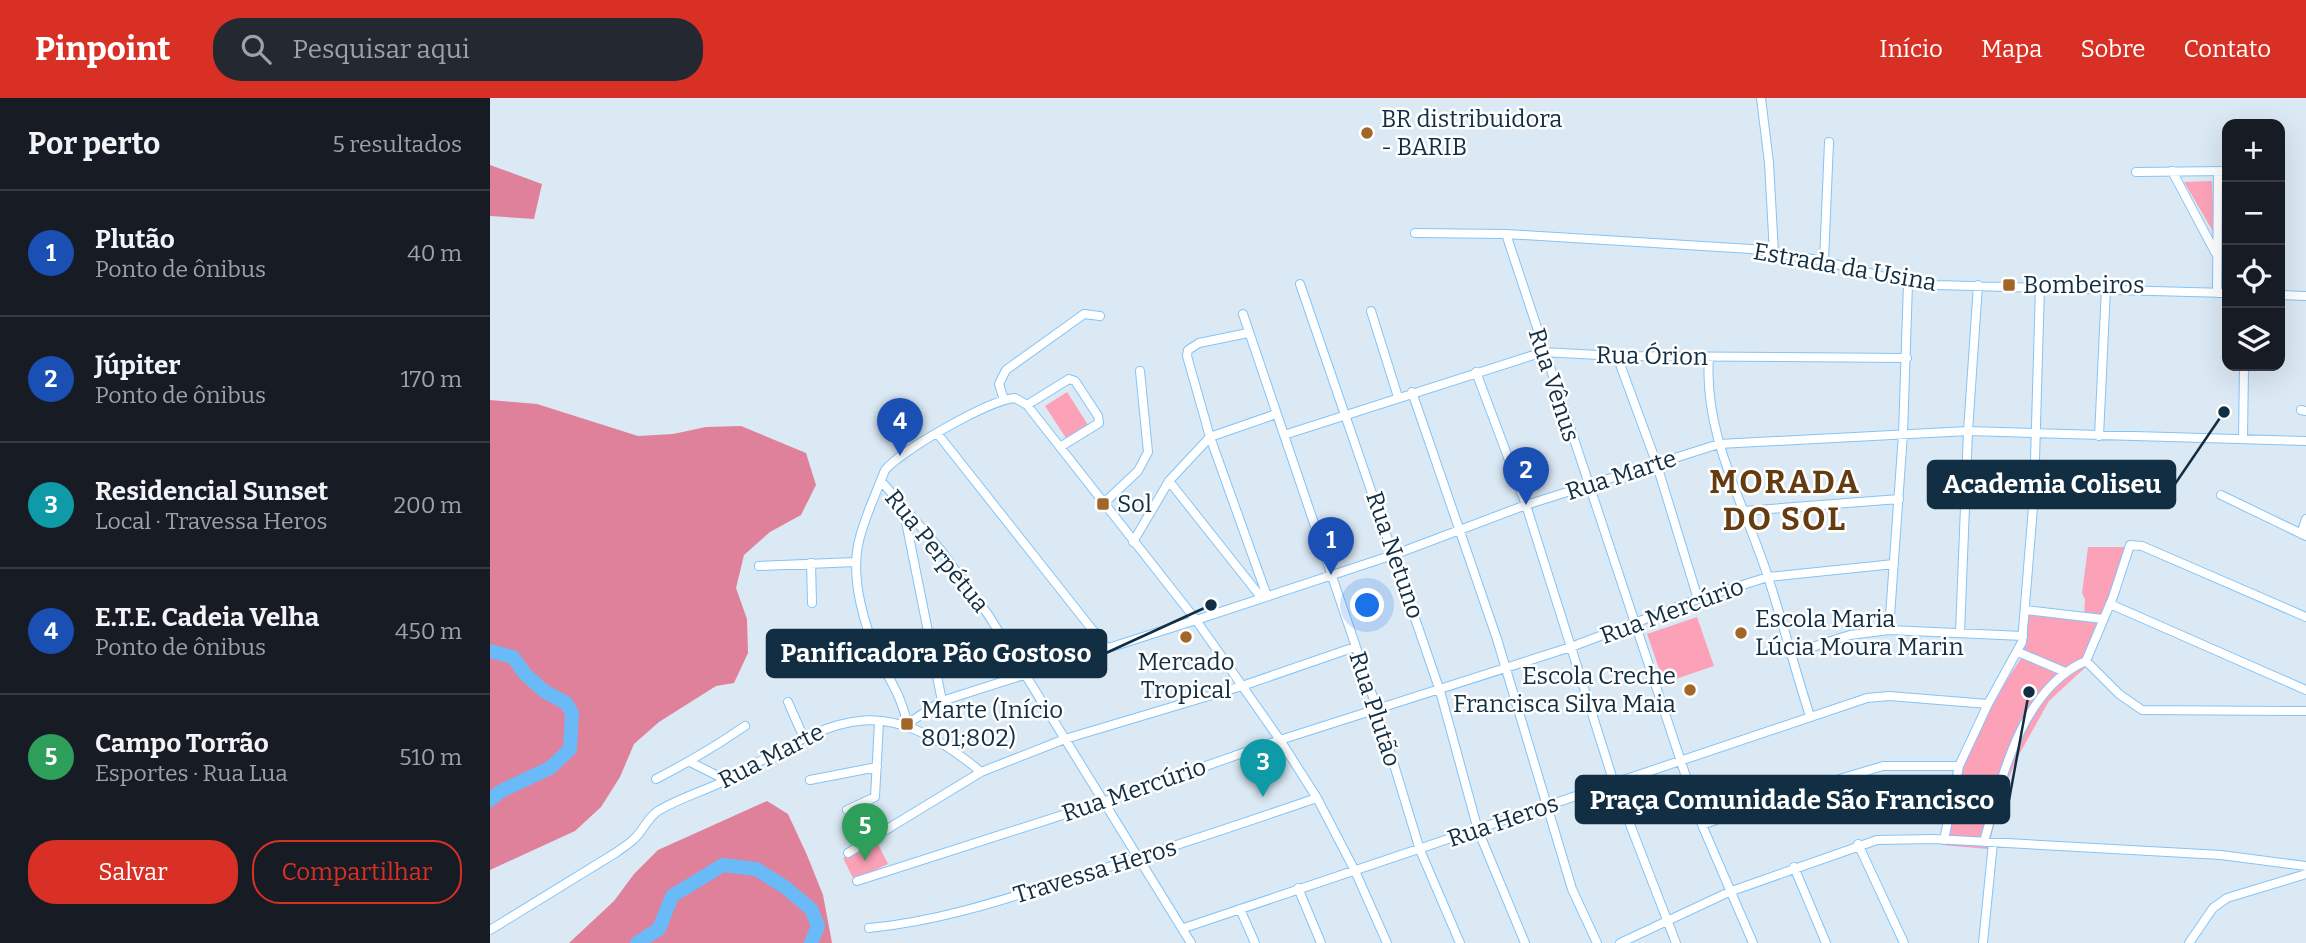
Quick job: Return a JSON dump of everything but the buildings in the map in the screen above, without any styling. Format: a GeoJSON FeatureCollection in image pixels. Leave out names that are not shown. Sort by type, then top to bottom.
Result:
{"type":"FeatureCollection","features":[{"type":"Feature","properties":{"kind":"street"},"geometry":{"type":"LineString","coordinates":[[1761,98],[1769,163],[1774,253]]}},
{"type":"Feature","properties":{"kind":"street"},"geometry":{"type":"LineString","coordinates":[[1824,261],[1829,142]]}},
{"type":"Feature","properties":{"kind":"street"},"geometry":{"type":"LineString","coordinates":[[2172,171],[2217,254]]}},
{"type":"Feature","properties":{"kind":"street"},"geometry":{"type":"LineString","coordinates":[[2136,172],[2222,172]]}},
{"type":"Feature","properties":{"kind":"street"},"geometry":{"type":"LineString","coordinates":[[2217,293],[2222,182]]}},
{"type":"Feature","properties":{"kind":"street","name":"Estrada da Usina"},"geometry":{"type":"LineString","coordinates":[[1415,233],[1506,234],[1774,253],[1824,261],[1908,283],[2222,293]]}},
{"type":"Feature","properties":{"kind":"street","name":"Rua Vênus"},"geometry":{"type":"LineString","coordinates":[[1506,234],[1702,825],[1753,943]]}},
{"type":"Feature","properties":{"kind":"street"},"geometry":{"type":"LineString","coordinates":[[1889,630],[1903,434],[1908,283]]}},
{"type":"Feature","properties":{"kind":"street","name":"Rua Netuno"},"geometry":{"type":"LineString","coordinates":[[1300,284],[1396,554],[1440,691],[1478,830],[1525,943]]}},
{"type":"Feature","properties":{"kind":"street"},"geometry":{"type":"LineString","coordinates":[[1960,633],[1968,431],[1978,285]]}},
{"type":"Feature","properties":{"kind":"street"},"geometry":{"type":"LineString","coordinates":[[1944,840],[1959,766],[1988,704],[2018,652],[2023,636],[2034,495],[2040,286]]}},
{"type":"Feature","properties":{"kind":"street"},"geometry":{"type":"LineString","coordinates":[[2099,436],[2106,288]]}},
{"type":"Feature","properties":{"kind":"street"},"geometry":{"type":"LineString","coordinates":[[2285,295],[2306,296]]}},
{"type":"Feature","properties":{"kind":"street"},"geometry":{"type":"LineString","coordinates":[[1371,311],[1398,397]]}},
{"type":"Feature","properties":{"kind":"street"},"geometry":{"type":"LineString","coordinates":[[1004,400],[999,384],[1006,370],[1084,314],[1100,316]]}},
{"type":"Feature","properties":{"kind":"street","name":"Rua Plutão"},"geometry":{"type":"LineString","coordinates":[[1243,314],[1377,709],[1420,850],[1460,943]]}},
{"type":"Feature","properties":{"kind":"street"},"geometry":{"type":"LineString","coordinates":[[1248,333],[1199,343],[1188,351],[1187,356],[1210,438],[1264,597]]}},
{"type":"Feature","properties":{"kind":"street","name":"Rua Órion"},"geometry":{"type":"LineString","coordinates":[[1284,435],[1543,352],[1617,356],[1906,358]]}},
{"type":"Feature","properties":{"kind":"street"},"geometry":{"type":"LineString","coordinates":[[1617,356],[1656,462],[1698,599]]}},
{"type":"Feature","properties":{"kind":"street"},"geometry":{"type":"LineString","coordinates":[[1709,357],[1709,399],[1719,444],[1768,578],[1810,716]]}},
{"type":"Feature","properties":{"kind":"street"},"geometry":{"type":"LineString","coordinates":[[1102,504],[1138,471],[1148,452],[1140,371]]}},
{"type":"Feature","properties":{"kind":"street"},"geometry":{"type":"LineString","coordinates":[[2243,439],[2244,371]]}},
{"type":"Feature","properties":{"kind":"street"},"geometry":{"type":"LineString","coordinates":[[1476,372],[1526,505],[1614,783],[1676,943]]}},
{"type":"Feature","properties":{"kind":"street"},"geometry":{"type":"LineString","coordinates":[[1027,405],[1069,379],[1075,381],[1098,416],[1098,423],[1060,447]]}},
{"type":"Feature","properties":{"kind":"street"},"geometry":{"type":"LineString","coordinates":[[1412,392],[1505,668],[1572,889],[1597,943]]}},
{"type":"Feature","properties":{"kind":"street"},"geometry":{"type":"LineString","coordinates":[[981,772],[945,743],[907,724],[902,701],[880,659],[868,627],[855,562],[862,531],[881,481],[891,463],[937,433],[1004,400],[1015,398],[1027,405],[1102,504],[1196,620],[1280,740],[1317,798],[1355,871],[1387,943]]}},
{"type":"Feature","properties":{"kind":"street"},"geometry":{"type":"LineString","coordinates":[[1133,542],[1169,481],[1210,438],[1276,414]]}},
{"type":"Feature","properties":{"kind":"street","name":"Rua Marte"},"geometry":{"type":"LineString","coordinates":[[490,930],[617,852],[634,839],[656,812],[726,780],[803,736],[836,723],[907,724],[942,701],[1396,554],[1526,505],[1719,444],[1968,431],[2306,441]]}},
{"type":"Feature","properties":{"kind":"street"},"geometry":{"type":"LineString","coordinates":[[937,433],[1107,647]]}},
{"type":"Feature","properties":{"kind":"street","name":"Rua Perpétua"},"geometry":{"type":"LineString","coordinates":[[881,481],[968,587],[1025,673],[1103,802],[1141,857],[1191,943]]}},
{"type":"Feature","properties":{"kind":"street"},"geometry":{"type":"LineString","coordinates":[[1169,481],[1264,597]]}},
{"type":"Feature","properties":{"kind":"street"},"geometry":{"type":"LineString","coordinates":[[1966,500],[2034,495]]}},
{"type":"Feature","properties":{"kind":"street"},"geometry":{"type":"LineString","coordinates":[[2221,495],[2304,535],[2306,519]]}},
{"type":"Feature","properties":{"kind":"street"},"geometry":{"type":"LineString","coordinates":[[1744,511],[1899,499]]}},
{"type":"Feature","properties":{"kind":"street"},"geometry":{"type":"LineString","coordinates":[[904,510],[942,701]]}},
{"type":"Feature","properties":{"kind":"street"},"geometry":{"type":"LineString","coordinates":[[1983,943],[1988,843],[1997,792],[2023,730],[2063,671],[2086,661],[2110,604],[2128,548],[2134,544],[2306,617]]}},
{"type":"Feature","properties":{"kind":"street"},"geometry":{"type":"LineString","coordinates":[[759,565],[855,562]]}},
{"type":"Feature","properties":{"kind":"street"},"geometry":{"type":"LineString","coordinates":[[811,563],[812,603]]}},
{"type":"Feature","properties":{"kind":"street","name":"Rua Mercúrio"},"geometry":{"type":"LineString","coordinates":[[858,881],[1103,802],[1280,740],[1440,691],[1636,624],[1698,599],[1768,578],[1894,564]]}},
{"type":"Feature","properties":{"kind":"street"},"geometry":{"type":"LineString","coordinates":[[2110,604],[2306,690]]}},
{"type":"Feature","properties":{"kind":"street"},"geometry":{"type":"LineString","coordinates":[[2025,610],[2104,619]]}},
{"type":"Feature","properties":{"kind":"street"},"geometry":{"type":"LineString","coordinates":[[1790,654],[1850,635],[1889,630],[2023,636]]}},
{"type":"Feature","properties":{"kind":"street"},"geometry":{"type":"LineString","coordinates":[[848,853],[981,772],[1065,739],[1242,686],[1354,647]]}},
{"type":"Feature","properties":{"kind":"street"},"geometry":{"type":"LineString","coordinates":[[2018,652],[2063,671]]}},
{"type":"Feature","properties":{"kind":"street"},"geometry":{"type":"LineString","coordinates":[[2086,661],[2124,699],[2142,710],[2306,711]]}},
{"type":"Feature","properties":{"kind":"street","name":"Rua Heros"},"geometry":{"type":"LineString","coordinates":[[1184,928],[1867,698],[1889,696],[1988,704]]}},
{"type":"Feature","properties":{"kind":"street"},"geometry":{"type":"LineString","coordinates":[[788,702],[803,736]]}},
{"type":"Feature","properties":{"kind":"street"},"geometry":{"type":"LineString","coordinates":[[848,810],[875,797],[879,722]]}},
{"type":"Feature","properties":{"kind":"street"},"geometry":{"type":"LineString","coordinates":[[656,779],[690,762],[745,726]]}},
{"type":"Feature","properties":{"kind":"street"},"geometry":{"type":"LineString","coordinates":[[690,762],[726,780]]}},
{"type":"Feature","properties":{"kind":"street"},"geometry":{"type":"LineString","coordinates":[[1702,825],[1773,799],[1883,766],[1959,766]]}},
{"type":"Feature","properties":{"kind":"street"},"geometry":{"type":"LineString","coordinates":[[810,780],[877,767]]}},
{"type":"Feature","properties":{"kind":"street","name":"Travessa Heros"},"geometry":{"type":"LineString","coordinates":[[869,928],[925,921],[1141,857],[1317,798]]}},
{"type":"Feature","properties":{"kind":"street"},"geometry":{"type":"LineString","coordinates":[[1620,943],[1729,892],[1794,867],[1858,844],[1902,837],[2221,855],[2306,866]]}},
{"type":"Feature","properties":{"kind":"street"},"geometry":{"type":"LineString","coordinates":[[1858,844],[1904,943]]}},
{"type":"Feature","properties":{"kind":"street"},"geometry":{"type":"LineString","coordinates":[[1794,867],[1826,943]]}},
{"type":"Feature","properties":{"kind":"street"},"geometry":{"type":"LineString","coordinates":[[2189,943],[2213,908],[2227,898],[2306,874]]}},
{"type":"Feature","properties":{"kind":"street"},"geometry":{"type":"LineString","coordinates":[[1298,888],[1321,943]]}},
{"type":"Feature","properties":{"kind":"street"},"geometry":{"type":"LineString","coordinates":[[1240,909],[1255,943]]}},
{"type":"Feature","properties":{"kind":"shaded area"},"geometry":{"type":"Polygon","coordinates":[[[490,165],[542,184],[534,219],[490,216],[490,165]]]}},
{"type":"Feature","properties":{"kind":"shaded area"},"geometry":{"type":"Polygon","coordinates":[[[2212,181],[2214,233],[2184,182],[2212,181]]]}},
{"type":"Feature","properties":{"kind":"shaded area"},"geometry":{"type":"Polygon","coordinates":[[[1067,392],[1088,425],[1066,438],[1045,406],[1067,392]]]}},
{"type":"Feature","properties":{"kind":"shaded area"},"geometry":{"type":"Polygon","coordinates":[[[490,400],[537,404],[638,436],[673,434],[706,427],[741,426],[806,453],[816,485],[801,515],[770,532],[744,555],[736,588],[747,619],[748,653],[734,683],[716,686],[659,722],[634,744],[620,777],[601,807],[575,831],[490,870],[490,400]]]}},
{"type":"Feature","properties":{"kind":"shaded area"},"geometry":{"type":"Polygon","coordinates":[[[2088,547],[2132,547],[2089,664],[2049,701],[2016,760],[2001,798],[1988,849],[1941,845],[1959,774],[1992,703],[2023,655],[2027,613],[2084,619],[2085,599],[2082,593],[2088,547]]]}},
{"type":"Feature","properties":{"kind":"shaded area"},"geometry":{"type":"Polygon","coordinates":[[[1697,617],[1714,666],[1664,683],[1647,634],[1697,617]]]}},
{"type":"Feature","properties":{"kind":"shaded area"},"geometry":{"type":"Polygon","coordinates":[[[767,801],[788,814],[807,855],[823,895],[832,943],[569,943],[614,901],[634,874],[658,850],[767,801]]]}},
{"type":"Feature","properties":{"kind":"shaded area"},"geometry":{"type":"Polygon","coordinates":[[[877,842],[888,864],[854,880],[843,858],[877,842]]]}},
{"type":"Feature","properties":{"kind":"waterway"},"geometry":{"type":"LineString","coordinates":[[490,651],[513,657],[525,674],[544,691],[566,703],[572,713],[570,749],[550,768],[501,791],[490,800]]}},
{"type":"Feature","properties":{"kind":"waterway"},"geometry":{"type":"LineString","coordinates":[[637,943],[659,929],[672,896],[723,865],[756,869],[785,887],[811,909],[818,926],[811,943]]}},
{"type":"Feature","properties":{"kind":"place","name":"BR distribuidora - BARIB"},"geometry":{"type":"Point","coordinates":[1367,133]}},
{"type":"Feature","properties":{"kind":"place","name":"Bombeiros"},"geometry":{"type":"Point","coordinates":[2009,285]}},
{"type":"Feature","properties":{"kind":"place","name":"Academia Coliseu"},"geometry":{"type":"Point","coordinates":[2224,412]}},
{"type":"Feature","properties":{"kind":"place","name":"E.T.E. Cadeia Velha"},"geometry":{"type":"Point","coordinates":[900,456]}},
{"type":"Feature","properties":{"kind":"place","name":"Sol"},"geometry":{"type":"Point","coordinates":[1103,504]}},
{"type":"Feature","properties":{"kind":"place","name":"Júpiter"},"geometry":{"type":"Point","coordinates":[1526,505]}},
{"type":"Feature","properties":{"kind":"place","name":"Plutão"},"geometry":{"type":"Point","coordinates":[1331,575]}},
{"type":"Feature","properties":{"kind":"place","name":"Panificadora Pão Gostoso"},"geometry":{"type":"Point","coordinates":[1211,605]}},
{"type":"Feature","properties":{"kind":"place","name":"Escola Maria Lúcia Moura Marin"},"geometry":{"type":"Point","coordinates":[1741,633]}},
{"type":"Feature","properties":{"kind":"place","name":"Mercado Tropical"},"geometry":{"type":"Point","coordinates":[1186,637]}},
{"type":"Feature","properties":{"kind":"place","name":"Escola Creche Francisca Silva Maia"},"geometry":{"type":"Point","coordinates":[1690,690]}},
{"type":"Feature","properties":{"kind":"place","name":"Praça Comunidade São Francisco"},"geometry":{"type":"Point","coordinates":[2029,692]}},
{"type":"Feature","properties":{"kind":"place","name":"Marte (Início 801;802)"},"geometry":{"type":"Point","coordinates":[907,724]}},
{"type":"Feature","properties":{"kind":"place","name":"Residencial Sunset"},"geometry":{"type":"Point","coordinates":[1263,797]}},
{"type":"Feature","properties":{"kind":"place","name":"Campo Torrão"},"geometry":{"type":"Point","coordinates":[865,861]}},
{"type":"Feature","properties":{"kind":"district","name":"MORADA DO SOL"},"geometry":{"type":"Point","coordinates":[1785,500]}}]}
